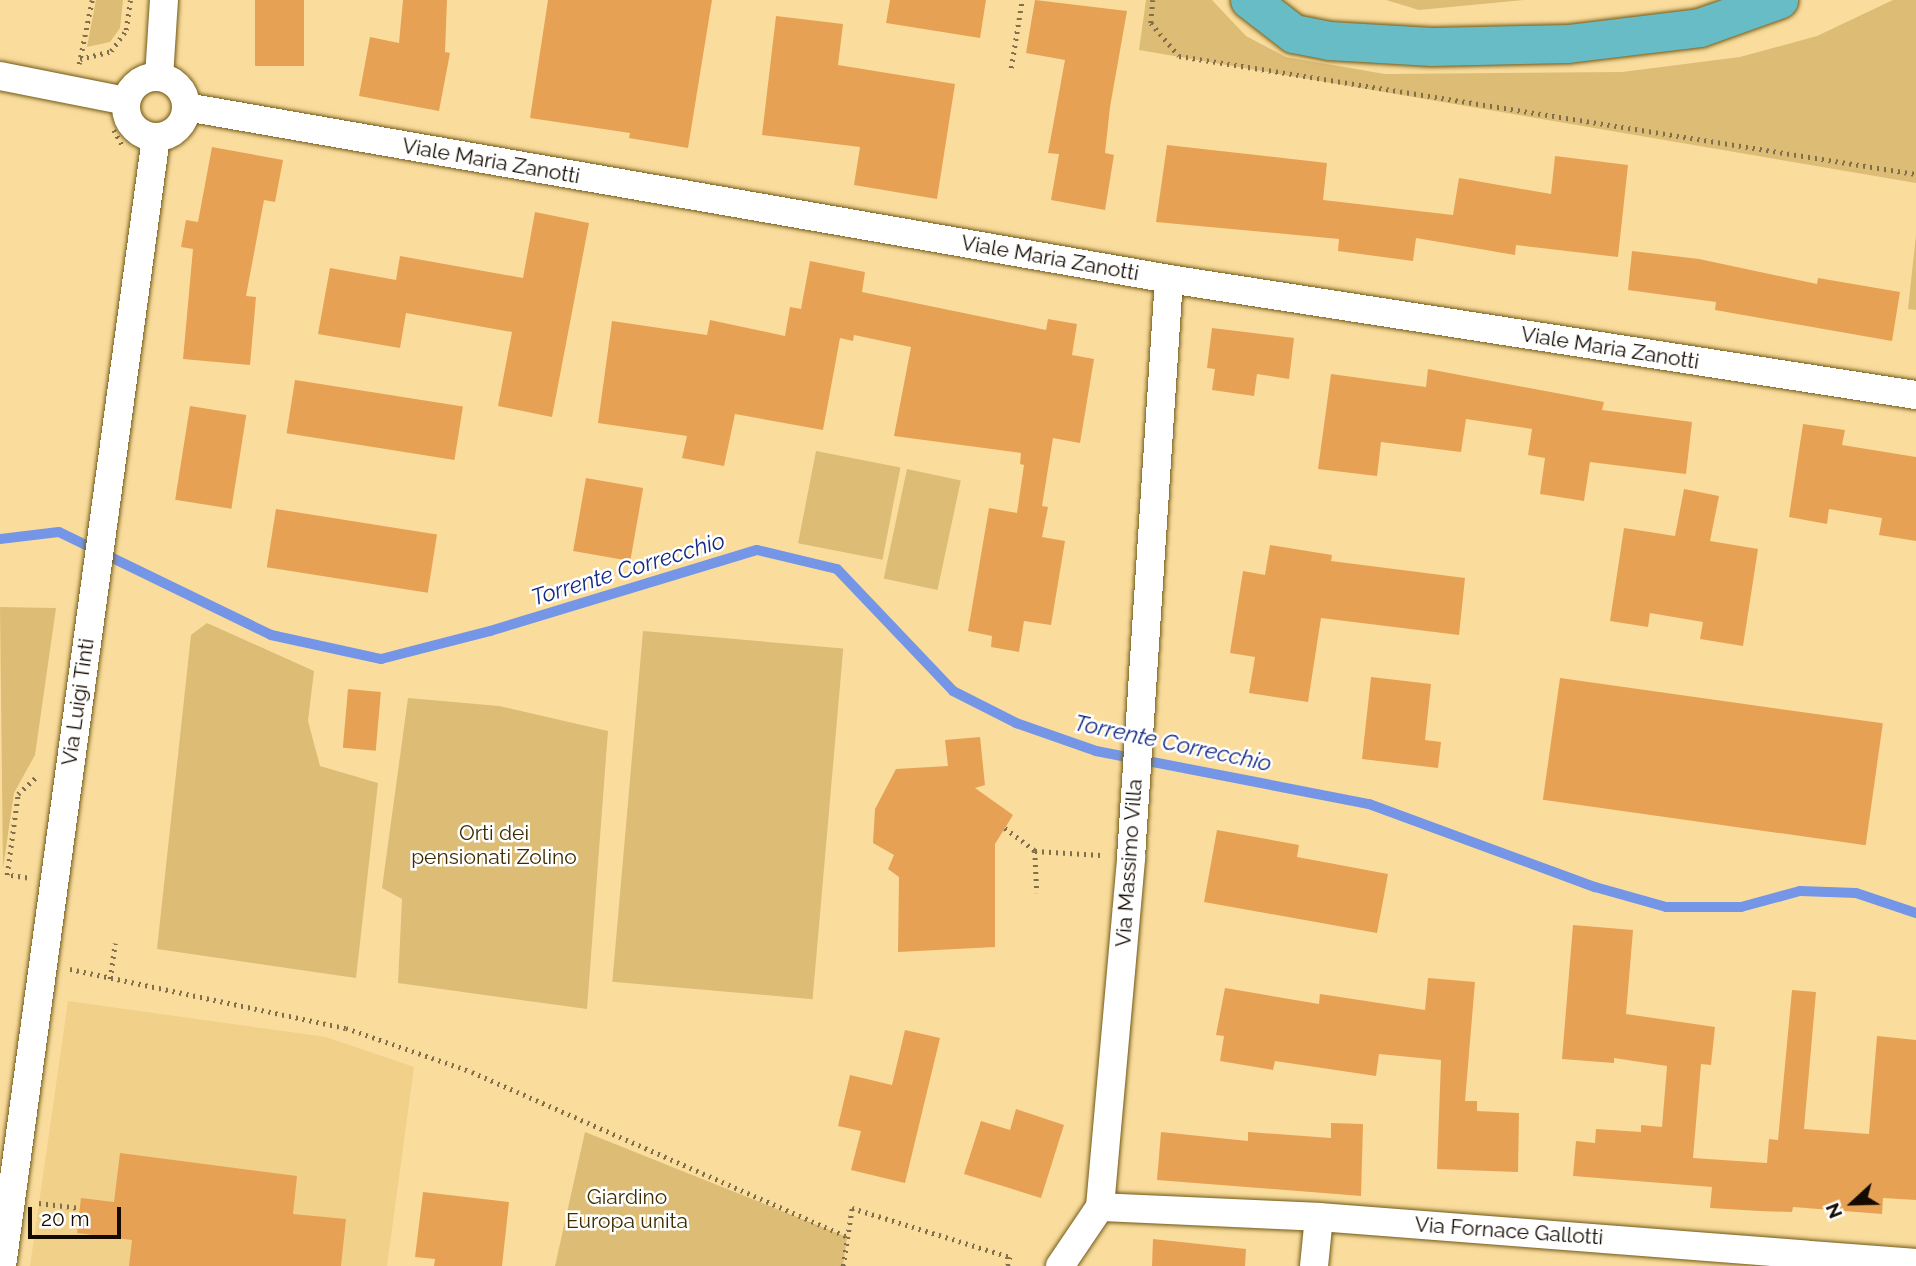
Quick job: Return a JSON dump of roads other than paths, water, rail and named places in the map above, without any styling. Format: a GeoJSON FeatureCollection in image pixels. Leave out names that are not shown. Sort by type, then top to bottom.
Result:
{"type":"FeatureCollection","features":[{"type":"Feature","properties":{"kind":"highway"},"geometry":{"type":"LineString","coordinates":[[1250,0],[1294,34],[1329,41],[1432,47],[1568,44],[1700,28],[1779,0]]}},
{"type":"Feature","properties":{"kind":"street"},"geometry":{"type":"LineString","coordinates":[[159,77],[164,0]]}},
{"type":"Feature","properties":{"kind":"street"},"geometry":{"type":"LineString","coordinates":[[0,76],[126,101]]}},
{"type":"Feature","properties":{"kind":"street"},"geometry":{"type":"LineString","coordinates":[[159,77],[180,89],[186,107],[173,132],[156,138],[135,130],[126,101],[138,82],[159,77]]}},
{"type":"Feature","properties":{"kind":"street","name":"Viale Maria Zanotti"},"geometry":{"type":"LineString","coordinates":[[186,107],[1169,279],[1916,395]]}},
{"type":"Feature","properties":{"kind":"street","name":"Via Luigi Tinti"},"geometry":{"type":"LineString","coordinates":[[2,1266],[156,138]]}},
{"type":"Feature","properties":{"kind":"street","name":"Via Massimo Villa"},"geometry":{"type":"LineString","coordinates":[[1101,1207],[1135,796],[1169,279]]}},
{"type":"Feature","properties":{"kind":"street"},"geometry":{"type":"LineString","coordinates":[[1060,1266],[1101,1207]]}},
{"type":"Feature","properties":{"kind":"street","name":"Via Fornace Gallotti"},"geometry":{"type":"LineString","coordinates":[[1101,1207],[1319,1217],[1916,1263]]}},
{"type":"Feature","properties":{"kind":"street"},"geometry":{"type":"LineString","coordinates":[[1314,1266],[1319,1217]]}},
{"type":"Feature","properties":{"kind":"waterway","name":"Torrente Correcchio"},"geometry":{"type":"LineString","coordinates":[[0,539],[59,532],[271,635],[381,659],[490,631],[757,550],[837,569],[953,691],[1016,723],[1096,751],[1369,804],[1595,887],[1666,907],[1741,907],[1800,891],[1856,893],[1916,913]]}},
{"type":"Feature","properties":{"kind":"park label","name":"Orti dei pensionati Zolino"},"geometry":{"type":"Point","coordinates":[494,845]}},
{"type":"Feature","properties":{"kind":"park label","name":"Giardino Europa unita"},"geometry":{"type":"Point","coordinates":[627,1209]}}]}
